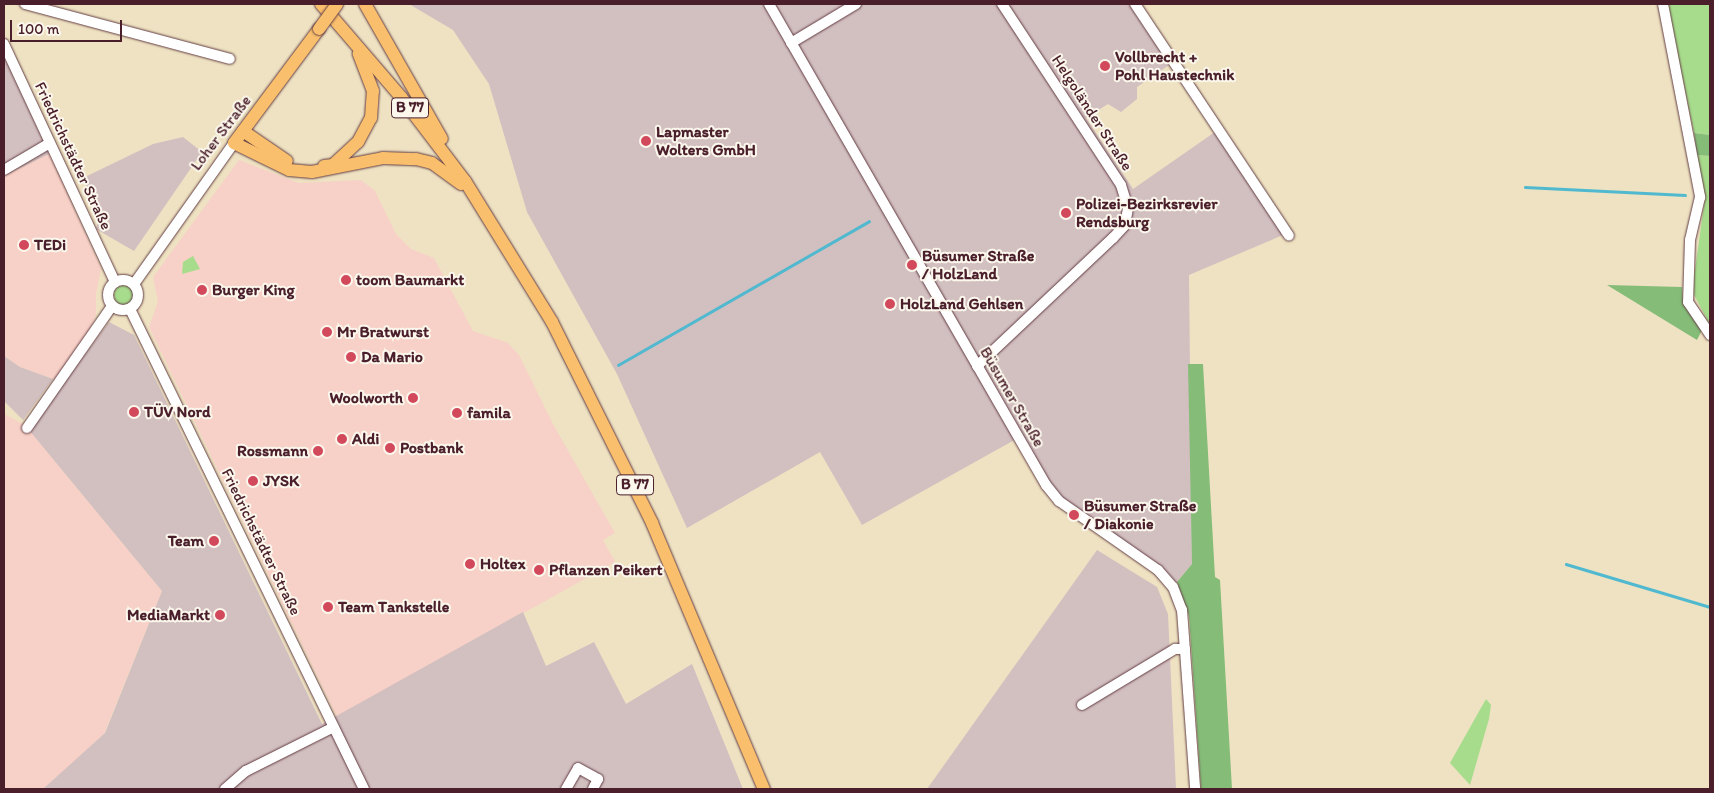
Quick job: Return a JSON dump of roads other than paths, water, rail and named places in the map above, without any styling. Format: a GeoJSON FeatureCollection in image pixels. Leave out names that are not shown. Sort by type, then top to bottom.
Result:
{"type":"FeatureCollection","features":[{"type":"Feature","properties":{"kind":"main road","name":"B 77"},"geometry":{"type":"LineString","coordinates":[[321,4],[352,38],[476,196],[552,322],[609,431],[674,572],[764,789]]}},
{"type":"Feature","properties":{"kind":"main road","name":"Loher Straße"},"geometry":{"type":"LineString","coordinates":[[234,143],[337,4]]}},
{"type":"Feature","properties":{"kind":"main road"},"geometry":{"type":"LineString","coordinates":[[365,4],[465,181]]}},
{"type":"Feature","properties":{"kind":"main road"},"geometry":{"type":"LineString","coordinates":[[243,132],[290,163],[332,165],[362,136],[374,103],[370,78],[352,38]]}},
{"type":"Feature","properties":{"kind":"main road"},"geometry":{"type":"LineString","coordinates":[[234,143],[289,170],[312,172],[383,158],[416,159],[438,167],[476,196]]}},
{"type":"Feature","properties":{"kind":"street"},"geometry":{"type":"LineString","coordinates":[[25,4],[230,59]]}},
{"type":"Feature","properties":{"kind":"street","name":"Büsumer Straße"},"geometry":{"type":"LineString","coordinates":[[769,4],[1052,494],[1168,580],[1182,610],[1195,789]]}},
{"type":"Feature","properties":{"kind":"street"},"geometry":{"type":"LineString","coordinates":[[791,43],[856,4]]}},
{"type":"Feature","properties":{"kind":"street","name":"Helgoländer Straße"},"geometry":{"type":"LineString","coordinates":[[977,366],[1113,238],[1125,225],[1128,208],[1121,184],[1002,4]]}},
{"type":"Feature","properties":{"kind":"street"},"geometry":{"type":"LineString","coordinates":[[1135,4],[1289,236]]}},
{"type":"Feature","properties":{"kind":"street"},"geometry":{"type":"LineString","coordinates":[[1663,4],[1700,197],[1690,240],[1688,302],[1710,335]]}},
{"type":"Feature","properties":{"kind":"street","name":"Friedrichstädter Straße"},"geometry":{"type":"LineString","coordinates":[[4,44],[115,282]]}},
{"type":"Feature","properties":{"kind":"street"},"geometry":{"type":"LineString","coordinates":[[4,170],[50,143]]}},
{"type":"Feature","properties":{"kind":"street","name":"Loher Straße"},"geometry":{"type":"LineString","coordinates":[[134,284],[234,143]]}},
{"type":"Feature","properties":{"kind":"street"},"geometry":{"type":"LineString","coordinates":[[124,279],[134,284],[139,296],[130,309],[119,310],[112,306],[108,291],[115,282],[124,279]]}},
{"type":"Feature","properties":{"kind":"street"},"geometry":{"type":"LineString","coordinates":[[27,428],[112,306]]}},
{"type":"Feature","properties":{"kind":"street","name":"Friedrichstädter Straße"},"geometry":{"type":"LineString","coordinates":[[130,309],[364,789]]}},
{"type":"Feature","properties":{"kind":"street"},"geometry":{"type":"LineString","coordinates":[[1082,705],[1175,649],[1185,648]]}},
{"type":"Feature","properties":{"kind":"street"},"geometry":{"type":"LineString","coordinates":[[225,789],[246,772],[334,727]]}},
{"type":"Feature","properties":{"kind":"street"},"geometry":{"type":"LineString","coordinates":[[566,789],[578,768],[598,779],[593,789]]}},
{"type":"Feature","properties":{"kind":"waterway"},"geometry":{"type":"LineString","coordinates":[[1525,187],[1685,195]]}},
{"type":"Feature","properties":{"kind":"waterway"},"geometry":{"type":"LineString","coordinates":[[618,365],[869,221]]}},
{"type":"Feature","properties":{"kind":"waterway"},"geometry":{"type":"LineString","coordinates":[[1566,564],[1710,607]]}},
{"type":"Feature","properties":{"kind":"place","name":"Vollbrecht + Pohl Haustechnik"},"geometry":{"type":"Point","coordinates":[1105,66]}},
{"type":"Feature","properties":{"kind":"place","name":"Lapmaster Wolters GmbH"},"geometry":{"type":"Point","coordinates":[646,141]}},
{"type":"Feature","properties":{"kind":"place","name":"Polizei-Bezirksrevier Rendsburg"},"geometry":{"type":"Point","coordinates":[1066,213]}},
{"type":"Feature","properties":{"kind":"place","name":"TEDi"},"geometry":{"type":"Point","coordinates":[24,245]}},
{"type":"Feature","properties":{"kind":"place","name":"Büsumer Straße / HolzLand"},"geometry":{"type":"Point","coordinates":[912,265]}},
{"type":"Feature","properties":{"kind":"place","name":"toom Baumarkt"},"geometry":{"type":"Point","coordinates":[346,280]}},
{"type":"Feature","properties":{"kind":"place","name":"Burger King"},"geometry":{"type":"Point","coordinates":[202,290]}},
{"type":"Feature","properties":{"kind":"place","name":"HolzLand Gehlsen"},"geometry":{"type":"Point","coordinates":[890,304]}},
{"type":"Feature","properties":{"kind":"place","name":"Mr Bratwurst"},"geometry":{"type":"Point","coordinates":[327,332]}},
{"type":"Feature","properties":{"kind":"place","name":"Da Mario"},"geometry":{"type":"Point","coordinates":[351,357]}},
{"type":"Feature","properties":{"kind":"place","name":"Woolworth"},"geometry":{"type":"Point","coordinates":[413,398]}},
{"type":"Feature","properties":{"kind":"place","name":"TÜV Nord"},"geometry":{"type":"Point","coordinates":[134,412]}},
{"type":"Feature","properties":{"kind":"place","name":"famila"},"geometry":{"type":"Point","coordinates":[457,413]}},
{"type":"Feature","properties":{"kind":"place","name":"Aldi"},"geometry":{"type":"Point","coordinates":[342,439]}},
{"type":"Feature","properties":{"kind":"place","name":"Postbank"},"geometry":{"type":"Point","coordinates":[390,448]}},
{"type":"Feature","properties":{"kind":"place","name":"Rossmann"},"geometry":{"type":"Point","coordinates":[318,451]}},
{"type":"Feature","properties":{"kind":"place","name":"JYSK"},"geometry":{"type":"Point","coordinates":[253,481]}},
{"type":"Feature","properties":{"kind":"place","name":"Büsumer Straße / Diakonie"},"geometry":{"type":"Point","coordinates":[1074,515]}},
{"type":"Feature","properties":{"kind":"place","name":"Team"},"geometry":{"type":"Point","coordinates":[214,541]}},
{"type":"Feature","properties":{"kind":"place","name":"Holtex"},"geometry":{"type":"Point","coordinates":[470,564]}},
{"type":"Feature","properties":{"kind":"place","name":"Pflanzen Peikert"},"geometry":{"type":"Point","coordinates":[539,570]}},
{"type":"Feature","properties":{"kind":"place","name":"Team Tankstelle"},"geometry":{"type":"Point","coordinates":[328,607]}},
{"type":"Feature","properties":{"kind":"place","name":"MediaMarkt"},"geometry":{"type":"Point","coordinates":[220,615]}}]}
